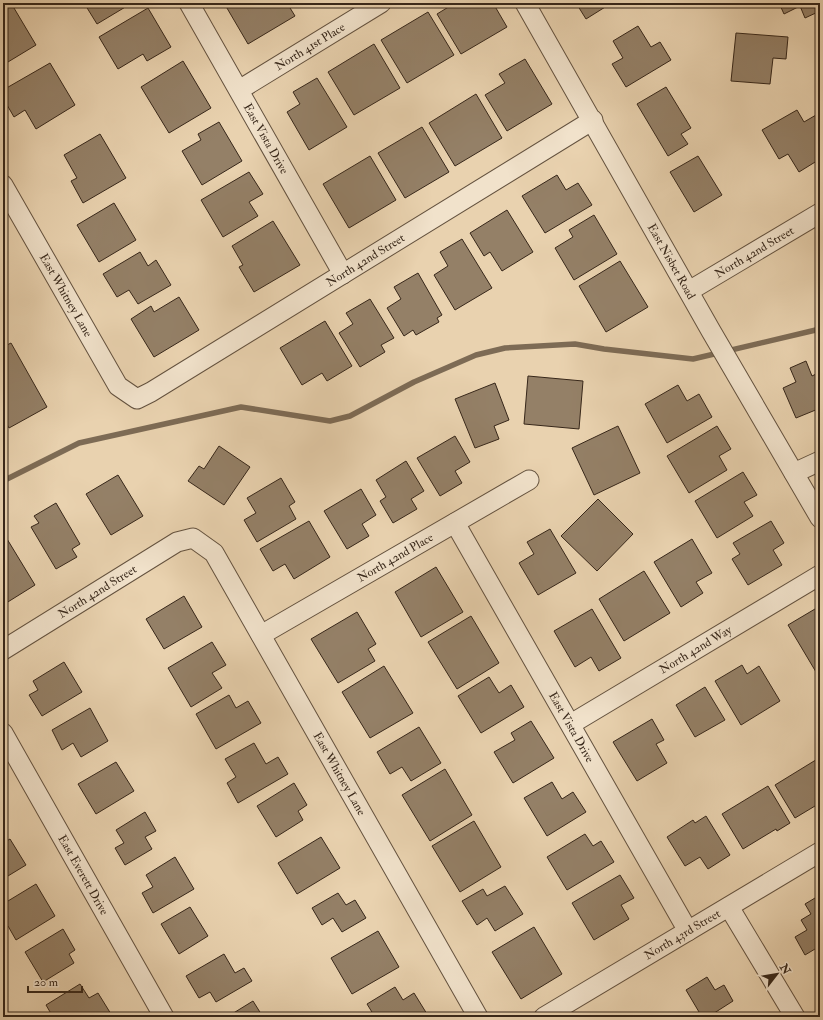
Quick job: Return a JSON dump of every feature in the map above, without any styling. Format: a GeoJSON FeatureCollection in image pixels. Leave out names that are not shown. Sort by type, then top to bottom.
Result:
{"type":"FeatureCollection","features":[{"type":"Feature","properties":{"kind":"street","name":"East Vista Drive"},"geometry":{"type":"LineString","coordinates":[[189,3],[343,274]]}},
{"type":"Feature","properties":{"kind":"street","name":"North 41st Place"},"geometry":{"type":"LineString","coordinates":[[238,90],[381,3]]}},
{"type":"Feature","properties":{"kind":"street","name":"East Nisbet Road"},"geometry":{"type":"LineString","coordinates":[[525,3],[593,120],[711,331],[820,518]]}},
{"type":"Feature","properties":{"kind":"street","name":"North 42nd Street"},"geometry":{"type":"LineString","coordinates":[[137,399],[151,392],[593,120]]}},
{"type":"Feature","properties":{"kind":"street","name":"East Whitney Lane"},"geometry":{"type":"LineString","coordinates":[[3,185],[118,386],[137,399]]}},
{"type":"Feature","properties":{"kind":"street","name":"North 42nd Street"},"geometry":{"type":"LineString","coordinates":[[689,291],[820,213]]}},
{"type":"Feature","properties":{"kind":"street"},"geometry":{"type":"LineString","coordinates":[[794,473],[820,461]]}},
{"type":"Feature","properties":{"kind":"street","name":"North 42nd Place"},"geometry":{"type":"LineString","coordinates":[[261,635],[529,480]]}},
{"type":"Feature","properties":{"kind":"street","name":"East Vista Drive"},"geometry":{"type":"LineString","coordinates":[[455,523],[688,931]]}},
{"type":"Feature","properties":{"kind":"street","name":"North 42nd Street"},"geometry":{"type":"LineString","coordinates":[[3,650],[177,542],[193,538]]}},
{"type":"Feature","properties":{"kind":"street","name":"East Whitney Lane"},"geometry":{"type":"LineString","coordinates":[[193,538],[214,553],[478,1017]]}},
{"type":"Feature","properties":{"kind":"street","name":"North 42nd Way"},"geometry":{"type":"LineString","coordinates":[[570,724],[820,575]]}},
{"type":"Feature","properties":{"kind":"street","name":"East Everett Drive"},"geometry":{"type":"LineString","coordinates":[[3,733],[164,1017]]}},
{"type":"Feature","properties":{"kind":"street","name":"North 43rd Street"},"geometry":{"type":"LineString","coordinates":[[544,1017],[820,852]]}},
{"type":"Feature","properties":{"kind":"street"},"geometry":{"type":"LineString","coordinates":[[729,907],[794,1017]]}},
{"type":"Feature","properties":{"kind":"building"},"geometry":{"type":"Polygon","coordinates":[[[11,3],[36,45],[3,65],[3,4],[11,3]]]}},
{"type":"Feature","properties":{"kind":"building"},"geometry":{"type":"Polygon","coordinates":[[[84,3],[132,3],[97,24],[84,3]]]}},
{"type":"Feature","properties":{"kind":"building"},"geometry":{"type":"Polygon","coordinates":[[[224,3],[287,3],[295,16],[248,44],[224,3]]]}},
{"type":"Feature","properties":{"kind":"building"},"geometry":{"type":"Polygon","coordinates":[[[455,3],[493,3],[507,27],[461,54],[437,14],[455,3]]]}},
{"type":"Feature","properties":{"kind":"building"},"geometry":{"type":"Polygon","coordinates":[[[576,3],[610,3],[610,4],[586,19],[576,3]]]}},
{"type":"Feature","properties":{"kind":"building"},"geometry":{"type":"Polygon","coordinates":[[[779,3],[820,3],[820,11],[805,18],[800,6],[784,14],[779,3]]]}},
{"type":"Feature","properties":{"kind":"building"},"geometry":{"type":"Polygon","coordinates":[[[148,8],[171,47],[147,61],[143,54],[118,69],[99,37],[148,8]]]}},
{"type":"Feature","properties":{"kind":"building"},"geometry":{"type":"Polygon","coordinates":[[[428,12],[454,55],[407,83],[381,40],[428,12]]]}},
{"type":"Feature","properties":{"kind":"building"},"geometry":{"type":"Polygon","coordinates":[[[638,26],[651,47],[660,42],[671,60],[626,87],[612,64],[623,58],[613,41],[638,26]]]}},
{"type":"Feature","properties":{"kind":"building"},"geometry":{"type":"Polygon","coordinates":[[[736,33],[788,37],[786,59],[773,58],[770,84],[731,81],[736,33]]]}},
{"type":"Feature","properties":{"kind":"building"},"geometry":{"type":"Polygon","coordinates":[[[374,44],[400,88],[354,115],[328,72],[374,44]]]}},
{"type":"Feature","properties":{"kind":"building"},"geometry":{"type":"Polygon","coordinates":[[[525,59],[552,104],[507,131],[485,95],[505,83],[499,74],[525,59]]]}},
{"type":"Feature","properties":{"kind":"building"},"geometry":{"type":"Polygon","coordinates":[[[183,61],[211,108],[169,133],[141,87],[183,61]]]}},
{"type":"Feature","properties":{"kind":"building"},"geometry":{"type":"Polygon","coordinates":[[[50,63],[75,105],[36,129],[25,110],[14,117],[3,98],[3,90],[50,63]]]}},
{"type":"Feature","properties":{"kind":"building"},"geometry":{"type":"Polygon","coordinates":[[[317,78],[347,127],[309,150],[287,112],[300,104],[293,92],[317,78]]]}},
{"type":"Feature","properties":{"kind":"building"},"geometry":{"type":"Polygon","coordinates":[[[666,87],[691,128],[681,134],[688,144],[668,156],[637,104],[666,87]]]}},
{"type":"Feature","properties":{"kind":"building"},"geometry":{"type":"Polygon","coordinates":[[[476,94],[502,138],[455,166],[429,123],[476,94]]]}},
{"type":"Feature","properties":{"kind":"building"},"geometry":{"type":"Polygon","coordinates":[[[797,110],[804,122],[816,115],[820,121],[820,142],[817,143],[820,148],[820,159],[799,172],[788,154],[779,159],[762,130],[797,110]]]}},
{"type":"Feature","properties":{"kind":"building"},"geometry":{"type":"Polygon","coordinates":[[[219,122],[242,161],[202,185],[182,151],[201,140],[198,134],[219,122]]]}},
{"type":"Feature","properties":{"kind":"building"},"geometry":{"type":"Polygon","coordinates":[[[422,127],[449,172],[405,198],[378,153],[422,127]]]}},
{"type":"Feature","properties":{"kind":"building"},"geometry":{"type":"Polygon","coordinates":[[[100,134],[126,178],[83,203],[71,181],[77,178],[64,155],[100,134]]]}},
{"type":"Feature","properties":{"kind":"building"},"geometry":{"type":"Polygon","coordinates":[[[370,156],[396,200],[349,228],[323,184],[370,156]]]}},
{"type":"Feature","properties":{"kind":"building"},"geometry":{"type":"Polygon","coordinates":[[[698,156],[722,195],[694,212],[670,172],[698,156]]]}},
{"type":"Feature","properties":{"kind":"building"},"geometry":{"type":"Polygon","coordinates":[[[249,172],[263,194],[249,202],[258,216],[223,237],[201,200],[249,172]]]}},
{"type":"Feature","properties":{"kind":"building"},"geometry":{"type":"Polygon","coordinates":[[[557,175],[566,190],[578,183],[592,205],[545,233],[522,196],[557,175]]]}},
{"type":"Feature","properties":{"kind":"building"},"geometry":{"type":"Polygon","coordinates":[[[114,203],[136,240],[99,262],[77,225],[114,203]]]}},
{"type":"Feature","properties":{"kind":"building"},"geometry":{"type":"Polygon","coordinates":[[[507,210],[533,252],[502,271],[490,252],[484,256],[470,233],[507,210]]]}},
{"type":"Feature","properties":{"kind":"building"},"geometry":{"type":"Polygon","coordinates":[[[594,215],[617,254],[574,280],[555,248],[573,237],[569,230],[594,215]]]}},
{"type":"Feature","properties":{"kind":"building"},"geometry":{"type":"Polygon","coordinates":[[[273,221],[300,265],[254,292],[239,267],[243,265],[232,246],[273,221]]]}},
{"type":"Feature","properties":{"kind":"building"},"geometry":{"type":"Polygon","coordinates":[[[462,239],[492,288],[455,310],[434,275],[448,266],[440,252],[462,239]]]}},
{"type":"Feature","properties":{"kind":"building"},"geometry":{"type":"Polygon","coordinates":[[[140,252],[148,266],[156,260],[171,285],[138,304],[129,290],[117,297],[103,274],[140,252]]]}},
{"type":"Feature","properties":{"kind":"building"},"geometry":{"type":"Polygon","coordinates":[[[620,261],[648,307],[606,332],[579,286],[620,261]]]}},
{"type":"Feature","properties":{"kind":"building"},"geometry":{"type":"Polygon","coordinates":[[[418,273],[442,315],[437,318],[439,322],[416,335],[413,330],[404,336],[387,308],[401,299],[394,287],[418,273]]]}},
{"type":"Feature","properties":{"kind":"building"},"geometry":{"type":"Polygon","coordinates":[[[179,297],[199,330],[154,357],[131,319],[151,306],[154,312],[179,297]]]}},
{"type":"Feature","properties":{"kind":"building"},"geometry":{"type":"Polygon","coordinates":[[[370,299],[394,338],[381,345],[385,352],[360,367],[339,333],[353,324],[346,313],[370,299]]]}},
{"type":"Feature","properties":{"kind":"building"},"geometry":{"type":"Polygon","coordinates":[[[325,321],[352,366],[327,381],[322,373],[302,385],[280,348],[325,321]]]}},
{"type":"Feature","properties":{"kind":"building"},"geometry":{"type":"Polygon","coordinates":[[[11,343],[47,407],[9,428],[3,417],[3,347],[11,343]]]}},
{"type":"Feature","properties":{"kind":"building"},"geometry":{"type":"Polygon","coordinates":[[[806,361],[812,376],[820,372],[820,414],[818,409],[796,418],[783,388],[796,382],[790,368],[806,361]]]}},
{"type":"Feature","properties":{"kind":"building"},"geometry":{"type":"Polygon","coordinates":[[[528,376],[583,381],[579,429],[524,424],[528,376]]]}},
{"type":"Feature","properties":{"kind":"building"},"geometry":{"type":"Polygon","coordinates":[[[495,383],[509,420],[494,426],[499,439],[475,448],[455,399],[495,383]]]}},
{"type":"Feature","properties":{"kind":"building"},"geometry":{"type":"Polygon","coordinates":[[[678,385],[687,401],[699,394],[712,417],[667,443],[645,404],[678,385]]]}},
{"type":"Feature","properties":{"kind":"building"},"geometry":{"type":"Polygon","coordinates":[[[618,426],[640,473],[594,495],[572,448],[618,426]]]}},
{"type":"Feature","properties":{"kind":"building"},"geometry":{"type":"Polygon","coordinates":[[[717,426],[731,449],[719,456],[727,470],[689,493],[667,456],[717,426]]]}},
{"type":"Feature","properties":{"kind":"building"},"geometry":{"type":"Polygon","coordinates":[[[455,436],[470,462],[455,471],[462,483],[440,496],[417,458],[455,436]]]}},
{"type":"Feature","properties":{"kind":"building"},"geometry":{"type":"Polygon","coordinates":[[[219,446],[250,467],[224,505],[188,481],[199,466],[204,469],[219,446]]]}},
{"type":"Feature","properties":{"kind":"building"},"geometry":{"type":"Polygon","coordinates":[[[406,461],[424,491],[411,499],[417,509],[393,523],[380,501],[386,497],[376,480],[406,461]]]}},
{"type":"Feature","properties":{"kind":"building"},"geometry":{"type":"Polygon","coordinates":[[[743,472],[757,495],[744,502],[753,516],[717,538],[695,501],[743,472]]]}},
{"type":"Feature","properties":{"kind":"building"},"geometry":{"type":"Polygon","coordinates":[[[118,475],[143,516],[111,535],[86,494],[118,475]]]}},
{"type":"Feature","properties":{"kind":"building"},"geometry":{"type":"Polygon","coordinates":[[[281,478],[295,502],[289,506],[296,519],[257,542],[244,520],[256,513],[247,498],[281,478]]]}},
{"type":"Feature","properties":{"kind":"building"},"geometry":{"type":"Polygon","coordinates":[[[361,489],[376,515],[362,524],[369,536],[347,549],[324,511],[361,489]]]}},
{"type":"Feature","properties":{"kind":"building"},"geometry":{"type":"Polygon","coordinates":[[[598,499],[633,534],[597,571],[561,536],[598,499]]]}},
{"type":"Feature","properties":{"kind":"building"},"geometry":{"type":"Polygon","coordinates":[[[56,503],[80,544],[72,549],[77,557],[56,569],[31,527],[39,523],[34,516],[56,503]]]}},
{"type":"Feature","properties":{"kind":"building"},"geometry":{"type":"Polygon","coordinates":[[[309,521],[330,557],[294,579],[285,564],[273,571],[260,549],[309,521]]]}},
{"type":"Feature","properties":{"kind":"building"},"geometry":{"type":"Polygon","coordinates":[[[771,521],[784,543],[773,550],[782,565],[748,585],[732,559],[740,554],[733,543],[771,521]]]}},
{"type":"Feature","properties":{"kind":"building"},"geometry":{"type":"Polygon","coordinates":[[[550,529],[576,573],[538,595],[519,563],[534,554],[527,542],[550,529]]]}},
{"type":"Feature","properties":{"kind":"building"},"geometry":{"type":"Polygon","coordinates":[[[4,534],[35,585],[3,605],[3,535],[4,534]]]}},
{"type":"Feature","properties":{"kind":"building"},"geometry":{"type":"Polygon","coordinates":[[[692,539],[712,573],[696,582],[703,593],[681,607],[654,562],[692,539]]]}},
{"type":"Feature","properties":{"kind":"building"},"geometry":{"type":"Polygon","coordinates":[[[436,567],[463,612],[421,637],[395,592],[436,567]]]}},
{"type":"Feature","properties":{"kind":"building"},"geometry":{"type":"Polygon","coordinates":[[[644,571],[670,613],[624,641],[599,599],[644,571]]]}},
{"type":"Feature","properties":{"kind":"building"},"geometry":{"type":"Polygon","coordinates":[[[184,596],[202,627],[164,649],[146,619],[184,596]]]}},
{"type":"Feature","properties":{"kind":"building"},"geometry":{"type":"Polygon","coordinates":[[[820,606],[820,670],[816,672],[788,625],[820,606]]]}},
{"type":"Feature","properties":{"kind":"building"},"geometry":{"type":"Polygon","coordinates":[[[592,609],[621,658],[599,671],[591,657],[575,667],[554,631],[592,609]]]}},
{"type":"Feature","properties":{"kind":"building"},"geometry":{"type":"Polygon","coordinates":[[[357,612],[376,644],[368,649],[375,661],[338,683],[311,639],[357,612]]]}},
{"type":"Feature","properties":{"kind":"building"},"geometry":{"type":"Polygon","coordinates":[[[471,616],[499,663],[457,689],[428,642],[471,616]]]}},
{"type":"Feature","properties":{"kind":"building"},"geometry":{"type":"Polygon","coordinates":[[[212,642],[226,665],[212,673],[222,688],[191,707],[168,668],[212,642]]]}},
{"type":"Feature","properties":{"kind":"building"},"geometry":{"type":"Polygon","coordinates":[[[64,662],[82,692],[42,716],[29,695],[38,690],[33,681],[64,662]]]}},
{"type":"Feature","properties":{"kind":"building"},"geometry":{"type":"Polygon","coordinates":[[[742,665],[747,674],[759,666],[780,701],[741,725],[715,681],[742,665]]]}},
{"type":"Feature","properties":{"kind":"building"},"geometry":{"type":"Polygon","coordinates":[[[384,666],[413,713],[370,738],[342,692],[384,666]]]}},
{"type":"Feature","properties":{"kind":"building"},"geometry":{"type":"Polygon","coordinates":[[[489,677],[499,693],[511,685],[524,707],[481,733],[458,696],[489,677]]]}},
{"type":"Feature","properties":{"kind":"building"},"geometry":{"type":"Polygon","coordinates":[[[705,687],[725,720],[695,737],[676,705],[705,687]]]}},
{"type":"Feature","properties":{"kind":"building"},"geometry":{"type":"Polygon","coordinates":[[[229,695],[236,708],[248,701],[261,723],[216,749],[196,714],[229,695]]]}},
{"type":"Feature","properties":{"kind":"building"},"geometry":{"type":"Polygon","coordinates":[[[90,708],[108,741],[81,757],[73,743],[62,750],[52,730],[90,708]]]}},
{"type":"Feature","properties":{"kind":"building"},"geometry":{"type":"Polygon","coordinates":[[[652,719],[664,740],[656,744],[667,763],[637,781],[613,742],[652,719]]]}},
{"type":"Feature","properties":{"kind":"building"},"geometry":{"type":"Polygon","coordinates":[[[531,721],[554,758],[513,783],[494,752],[515,740],[511,733],[531,721]]]}},
{"type":"Feature","properties":{"kind":"building"},"geometry":{"type":"Polygon","coordinates":[[[419,727],[441,763],[411,781],[402,767],[390,774],[377,752],[419,727]]]}},
{"type":"Feature","properties":{"kind":"building"},"geometry":{"type":"Polygon","coordinates":[[[254,743],[266,764],[278,757],[288,774],[238,803],[227,783],[236,777],[225,759],[254,743]]]}},
{"type":"Feature","properties":{"kind":"building"},"geometry":{"type":"Polygon","coordinates":[[[819,758],[820,803],[795,818],[775,785],[819,758]]]}},
{"type":"Feature","properties":{"kind":"building"},"geometry":{"type":"Polygon","coordinates":[[[116,762],[134,791],[96,814],[78,784],[116,762]]]}},
{"type":"Feature","properties":{"kind":"building"},"geometry":{"type":"Polygon","coordinates":[[[445,769],[472,815],[430,841],[402,795],[445,769]]]}},
{"type":"Feature","properties":{"kind":"building"},"geometry":{"type":"Polygon","coordinates":[[[552,782],[562,799],[573,792],[586,812],[547,836],[524,798],[552,782]]]}},
{"type":"Feature","properties":{"kind":"building"},"geometry":{"type":"Polygon","coordinates":[[[294,783],[307,805],[298,811],[303,820],[276,837],[257,806],[294,783]]]}},
{"type":"Feature","properties":{"kind":"building"},"geometry":{"type":"Polygon","coordinates":[[[768,786],[790,823],[777,831],[776,829],[743,849],[722,814],[768,786]]]}},
{"type":"Feature","properties":{"kind":"building"},"geometry":{"type":"Polygon","coordinates":[[[145,812],[156,831],[145,837],[152,849],[125,865],[115,848],[124,843],[116,830],[145,812]]]}},
{"type":"Feature","properties":{"kind":"building"},"geometry":{"type":"Polygon","coordinates":[[[706,816],[730,855],[708,869],[700,857],[685,866],[667,837],[693,820],[695,823],[706,816]]]}},
{"type":"Feature","properties":{"kind":"building"},"geometry":{"type":"Polygon","coordinates":[[[474,821],[501,867],[460,892],[432,846],[474,821]]]}},
{"type":"Feature","properties":{"kind":"building"},"geometry":{"type":"Polygon","coordinates":[[[585,834],[593,846],[601,841],[614,862],[567,890],[547,857],[585,834]]]}},
{"type":"Feature","properties":{"kind":"building"},"geometry":{"type":"Polygon","coordinates":[[[321,837],[340,868],[297,894],[278,863],[321,837]]]}},
{"type":"Feature","properties":{"kind":"building"},"geometry":{"type":"Polygon","coordinates":[[[10,839],[26,865],[3,879],[3,843],[10,839]]]}},
{"type":"Feature","properties":{"kind":"building"},"geometry":{"type":"Polygon","coordinates":[[[175,857],[194,889],[153,913],[142,893],[153,887],[146,875],[175,857]]]}},
{"type":"Feature","properties":{"kind":"building"},"geometry":{"type":"Polygon","coordinates":[[[620,875],[634,898],[621,905],[629,919],[594,940],[572,903],[620,875]]]}},
{"type":"Feature","properties":{"kind":"building"},"geometry":{"type":"Polygon","coordinates":[[[36,884],[55,916],[16,940],[8,926],[3,929],[3,904],[36,884]]]}},
{"type":"Feature","properties":{"kind":"building"},"geometry":{"type":"Polygon","coordinates":[[[505,886],[523,914],[495,931],[487,918],[477,925],[462,901],[483,889],[487,896],[505,886]]]}},
{"type":"Feature","properties":{"kind":"building"},"geometry":{"type":"Polygon","coordinates":[[[338,893],[346,905],[355,900],[366,918],[342,932],[333,918],[322,925],[312,908],[338,893]]]}},
{"type":"Feature","properties":{"kind":"building"},"geometry":{"type":"Polygon","coordinates":[[[820,895],[820,946],[805,955],[795,937],[807,930],[801,920],[811,914],[805,904],[820,895]]]}},
{"type":"Feature","properties":{"kind":"building"},"geometry":{"type":"Polygon","coordinates":[[[190,907],[208,936],[179,954],[161,924],[190,907]]]}},
{"type":"Feature","properties":{"kind":"building"},"geometry":{"type":"Polygon","coordinates":[[[534,927],[562,974],[521,999],[492,952],[534,927]]]}},
{"type":"Feature","properties":{"kind":"building"},"geometry":{"type":"Polygon","coordinates":[[[63,929],[75,950],[69,954],[74,963],[43,982],[25,952],[63,929]]]}},
{"type":"Feature","properties":{"kind":"building"},"geometry":{"type":"Polygon","coordinates":[[[378,931],[399,967],[352,994],[331,958],[378,931]]]}},
{"type":"Feature","properties":{"kind":"building"},"geometry":{"type":"Polygon","coordinates":[[[224,954],[235,973],[244,968],[252,981],[216,1002],[210,992],[199,998],[186,976],[224,954]]]}},
{"type":"Feature","properties":{"kind":"building"},"geometry":{"type":"Polygon","coordinates":[[[707,977],[715,990],[724,985],[733,1001],[708,1017],[702,1017],[686,990],[707,977]]]}},
{"type":"Feature","properties":{"kind":"building"},"geometry":{"type":"Polygon","coordinates":[[[80,984],[89,998],[98,993],[111,1014],[105,1017],[53,1017],[46,1005],[80,984]]]}},
{"type":"Feature","properties":{"kind":"building"},"geometry":{"type":"Polygon","coordinates":[[[395,987],[403,1000],[414,993],[427,1014],[423,1017],[375,1017],[367,1004],[395,987]]]}},
{"type":"Feature","properties":{"kind":"building"},"geometry":{"type":"Polygon","coordinates":[[[253,1001],[263,1017],[227,1017],[253,1001]]]}},
{"type":"Feature","properties":{"kind":"waterway"},"geometry":{"type":"LineString","coordinates":[[3,481],[79,443],[241,407],[330,421],[350,416],[414,382],[476,355],[505,348],[575,344],[604,349],[693,359],[820,329]]}}]}
